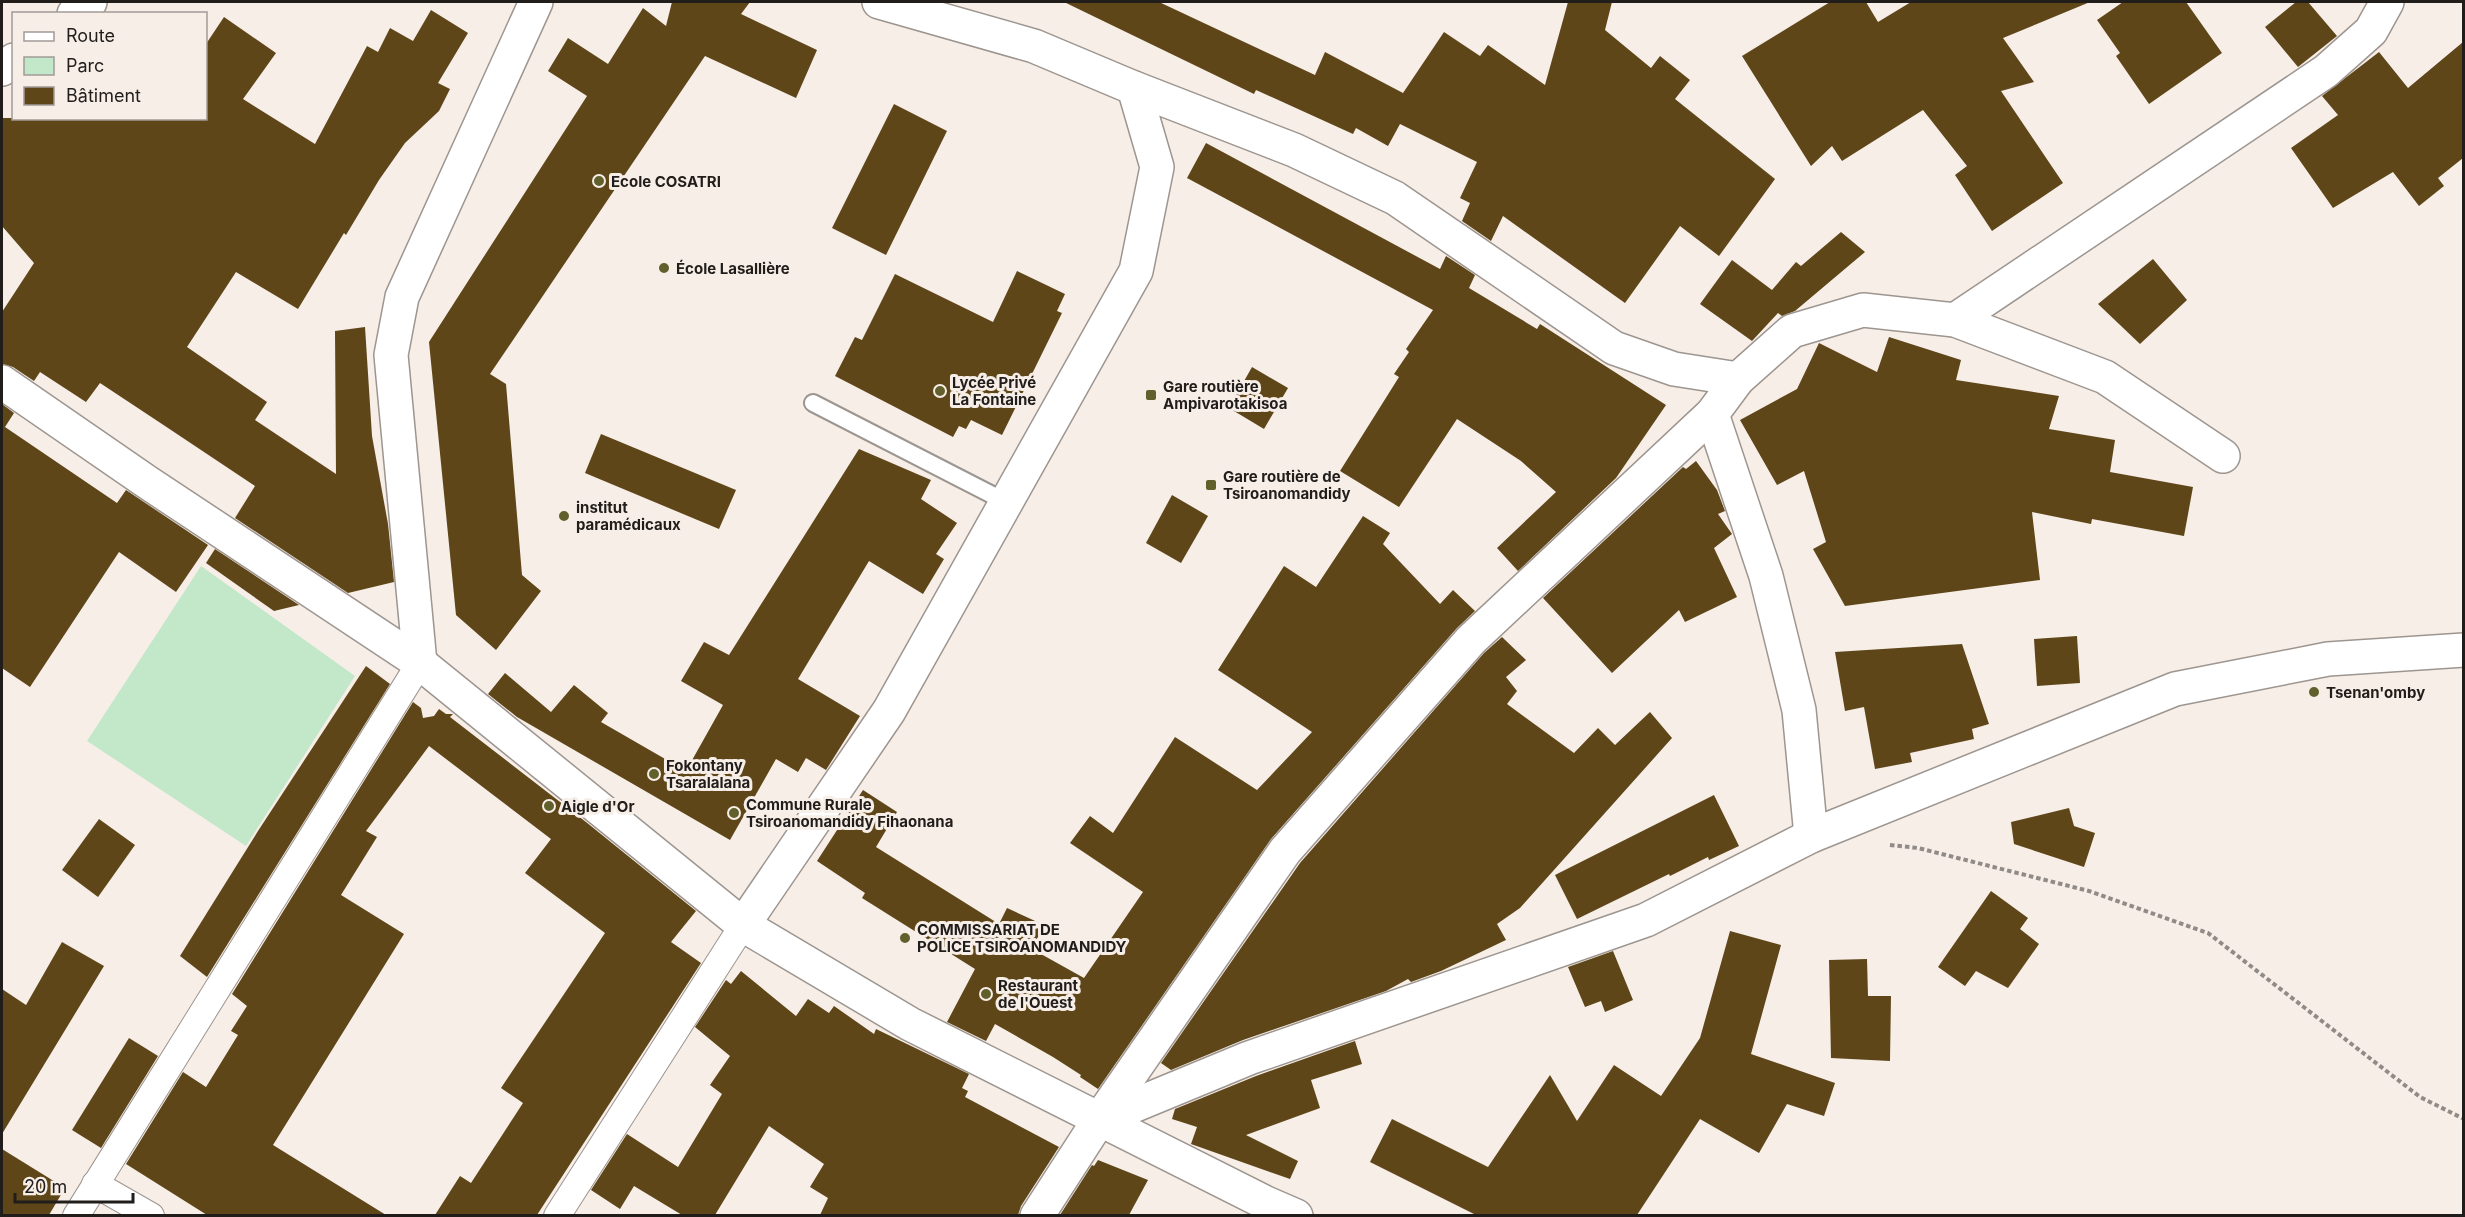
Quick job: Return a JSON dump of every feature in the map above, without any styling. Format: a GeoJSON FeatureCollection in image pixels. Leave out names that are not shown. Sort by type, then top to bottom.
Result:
{"type":"FeatureCollection","features":[{"type":"Feature","properties":{"kind":"street"},"geometry":{"type":"LineString","coordinates":[[77,12],[90,2]]}},
{"type":"Feature","properties":{"kind":"street"},"geometry":{"type":"LineString","coordinates":[[76,1215],[420,663],[391,355],[402,297],[536,2]]}},
{"type":"Feature","properties":{"kind":"street"},"geometry":{"type":"LineString","coordinates":[[879,2],[1034,46],[1134,88],[1294,150],[1395,198],[1614,348],[1674,369],[1738,380]]}},
{"type":"Feature","properties":{"kind":"street"},"geometry":{"type":"LineString","coordinates":[[1955,320],[2326,71],[2371,31],[2387,2]]}},
{"type":"Feature","properties":{"kind":"street"},"geometry":{"type":"LineString","coordinates":[[556,1215],[743,925],[889,711],[1008,503],[1136,271],[1157,167],[1134,88]]}},
{"type":"Feature","properties":{"kind":"street"},"geometry":{"type":"LineString","coordinates":[[1037,1215],[1099,1120],[1285,851],[1471,640],[1712,414],[1738,380],[1792,332],[1863,310],[1955,320],[2105,377],[2223,456]]}},
{"type":"Feature","properties":{"kind":"street"},"geometry":{"type":"LineString","coordinates":[[2,382],[147,482],[420,663],[743,925],[910,1024],[1099,1120],[1296,1215]]}},
{"type":"Feature","properties":{"kind":"street"},"geometry":{"type":"LineString","coordinates":[[1712,414],[1766,576],[1799,710],[1811,836]]}},
{"type":"Feature","properties":{"kind":"street"},"geometry":{"type":"LineString","coordinates":[[1099,1120],[1250,1058],[1646,920],[1811,836],[2175,689],[2328,659],[2463,650]]}},
{"type":"Feature","properties":{"kind":"street"},"geometry":{"type":"LineString","coordinates":[[95,1184],[151,1215]]}},
{"type":"Feature","properties":{"kind":"lane"},"geometry":{"type":"LineString","coordinates":[[813,403],[1008,503]]}},
{"type":"Feature","properties":{"kind":"path"},"geometry":{"type":"LineString","coordinates":[[1882,844],[1918,848],[2089,891],[2208,933],[2420,1097],[2463,1119]]}},
{"type":"Feature","properties":{"kind":"green space"},"geometry":{"type":"Polygon","coordinates":[[[201,566],[355,676],[246,846],[87,741],[201,566]]]}},
{"type":"Feature","properties":{"kind":"building"},"geometry":{"type":"Polygon","coordinates":[[[672,2],[750,2],[741,14],[817,50],[796,98],[705,56],[490,374],[506,384],[522,575],[541,591],[496,650],[456,615],[429,342],[587,96],[548,71],[568,38],[608,64],[643,8],[666,26],[672,2]]]}},
{"type":"Feature","properties":{"kind":"building"},"geometry":{"type":"Polygon","coordinates":[[[1064,2],[1159,2],[1315,75],[1325,52],[1403,93],[1444,32],[1480,56],[1488,45],[1545,85],[1568,2],[1612,2],[1605,30],[1651,68],[1660,56],[1690,80],[1675,99],[1775,179],[1719,256],[1680,226],[1625,303],[1503,216],[1491,241],[1462,221],[1470,203],[1460,198],[1477,162],[1400,124],[1388,146],[1356,128],[1353,134],[1256,90],[1254,94],[1064,2]]]}},
{"type":"Feature","properties":{"kind":"building"},"geometry":{"type":"Polygon","coordinates":[[[1830,2],[1866,2],[1878,22],[1911,2],[2090,2],[2003,38],[2034,82],[2001,91],[2063,183],[1992,231],[1955,175],[1967,166],[1923,110],[1842,161],[1832,146],[1811,166],[1742,56],[1830,2]]]}},
{"type":"Feature","properties":{"kind":"building"},"geometry":{"type":"Polygon","coordinates":[[[2123,2],[2186,2],[2222,53],[2149,104],[2116,56],[2120,53],[2097,20],[2123,2]]]}},
{"type":"Feature","properties":{"kind":"building"},"geometry":{"type":"Polygon","coordinates":[[[2296,2],[2308,2],[2337,36],[2298,67],[2265,27],[2296,2]]]}},
{"type":"Feature","properties":{"kind":"building"},"geometry":{"type":"Polygon","coordinates":[[[431,10],[468,33],[438,83],[450,89],[439,111],[405,143],[379,180],[346,235],[344,233],[298,309],[236,272],[187,347],[267,402],[255,420],[336,474],[335,331],[365,327],[372,436],[388,524],[394,582],[348,593],[235,518],[255,486],[165,426],[100,383],[86,402],[40,372],[34,381],[13,367],[2,364],[2,312],[34,263],[2,226],[2,118],[12,118],[12,120],[207,120],[207,42],[224,17],[276,53],[243,99],[315,144],[367,46],[378,52],[390,28],[413,41],[431,10]]]}},
{"type":"Feature","properties":{"kind":"building"},"geometry":{"type":"Polygon","coordinates":[[[2463,42],[2463,158],[2438,178],[2444,186],[2419,206],[2393,172],[2333,208],[2291,148],[2338,115],[2322,96],[2379,52],[2408,88],[2463,42]]]}},
{"type":"Feature","properties":{"kind":"building"},"geometry":{"type":"Polygon","coordinates":[[[894,104],[947,131],[886,255],[832,228],[894,104]]]}},
{"type":"Feature","properties":{"kind":"building"},"geometry":{"type":"Polygon","coordinates":[[[1206,143],[1440,269],[1446,256],[1475,275],[1469,288],[1537,329],[1540,324],[1666,405],[1616,478],[1518,571],[1497,548],[1556,492],[1521,461],[1457,419],[1399,507],[1340,471],[1399,377],[1394,374],[1409,352],[1406,349],[1433,310],[1187,178],[1206,143]]]}},
{"type":"Feature","properties":{"kind":"building"},"geometry":{"type":"Polygon","coordinates":[[[1841,232],[1865,252],[1795,311],[1782,316],[1778,313],[1752,341],[1700,304],[1732,260],[1772,290],[1796,262],[1801,266],[1841,232]]]}},
{"type":"Feature","properties":{"kind":"building"},"geometry":{"type":"Polygon","coordinates":[[[2153,259],[2187,300],[2140,344],[2098,304],[2153,259]]]}},
{"type":"Feature","properties":{"kind":"building"},"geometry":{"type":"Polygon","coordinates":[[[1017,271],[1065,294],[1057,311],[1062,313],[1002,435],[971,420],[966,429],[959,426],[953,437],[835,376],[855,337],[862,340],[895,274],[993,322],[1017,271]]]}},
{"type":"Feature","properties":{"kind":"building"},"geometry":{"type":"Polygon","coordinates":[[[1889,337],[1961,360],[1956,380],[2059,396],[2049,429],[2115,440],[2110,472],[2193,487],[2184,536],[2092,519],[2091,524],[2032,512],[2040,580],[1845,606],[1813,549],[1826,542],[1804,471],[1777,485],[1740,420],[1797,389],[1819,343],[1877,372],[1889,337]]]}},
{"type":"Feature","properties":{"kind":"building"},"geometry":{"type":"Polygon","coordinates":[[[1252,367],[1288,388],[1264,429],[1229,408],[1252,367]]]}},
{"type":"Feature","properties":{"kind":"building"},"geometry":{"type":"Polygon","coordinates":[[[2,404],[14,413],[5,427],[117,503],[126,490],[208,545],[176,592],[119,552],[30,687],[2,668],[2,404]]]}},
{"type":"Feature","properties":{"kind":"building"},"geometry":{"type":"Polygon","coordinates":[[[601,434],[736,490],[719,529],[585,473],[601,434]]]}},
{"type":"Feature","properties":{"kind":"building"},"geometry":{"type":"Polygon","coordinates":[[[859,449],[931,480],[921,499],[957,523],[936,554],[944,559],[923,594],[869,561],[798,679],[860,716],[826,770],[806,758],[798,772],[776,759],[730,840],[517,717],[488,694],[505,673],[551,712],[574,685],[608,713],[601,722],[686,771],[723,705],[681,681],[704,642],[729,655],[859,449]]]}},
{"type":"Feature","properties":{"kind":"building"},"geometry":{"type":"Polygon","coordinates":[[[1696,461],[1717,490],[1725,511],[1718,514],[1732,534],[1714,548],[1737,597],[1685,622],[1679,610],[1612,673],[1543,598],[1683,467],[1686,469],[1696,461]]]}},
{"type":"Feature","properties":{"kind":"building"},"geometry":{"type":"Polygon","coordinates":[[[1172,495],[1208,516],[1181,563],[1146,543],[1172,495]]]}},
{"type":"Feature","properties":{"kind":"building"},"geometry":{"type":"Polygon","coordinates":[[[1363,516],[1390,533],[1383,544],[1440,604],[1453,590],[1475,611],[1457,628],[1271,839],[1098,1089],[1053,1057],[995,1024],[986,1041],[947,1022],[975,969],[862,898],[865,893],[817,861],[863,790],[897,812],[876,847],[999,924],[1007,908],[1044,925],[1032,949],[1084,978],[1143,892],[1070,843],[1090,816],[1113,833],[1175,737],[1257,790],[1312,732],[1218,670],[1284,566],[1316,587],[1363,516]]]}},
{"type":"Feature","properties":{"kind":"building"},"geometry":{"type":"Polygon","coordinates":[[[215,549],[299,605],[274,611],[206,563],[215,549]]]}},
{"type":"Feature","properties":{"kind":"building"},"geometry":{"type":"Polygon","coordinates":[[[2077,636],[2080,683],[2037,686],[2034,639],[2077,636]]]}},
{"type":"Feature","properties":{"kind":"building"},"geometry":{"type":"Polygon","coordinates":[[[1502,637],[1526,660],[1506,677],[1517,691],[1507,704],[1574,753],[1598,728],[1615,745],[1650,712],[1672,738],[1520,908],[1497,924],[1506,940],[1441,971],[1411,982],[1408,979],[1386,991],[1243,1040],[1171,1070],[1161,1063],[1300,863],[1484,653],[1502,637]]]}},
{"type":"Feature","properties":{"kind":"building"},"geometry":{"type":"Polygon","coordinates":[[[1962,644],[1989,724],[1972,729],[1974,739],[1910,753],[1912,762],[1875,769],[1864,707],[1845,711],[1835,652],[1962,644]]]}},
{"type":"Feature","properties":{"kind":"building"},"geometry":{"type":"Polygon","coordinates":[[[366,666],[390,684],[207,977],[180,956],[258,831],[366,666]]]}},
{"type":"Feature","properties":{"kind":"building"},"geometry":{"type":"Polygon","coordinates":[[[413,702],[421,708],[423,718],[434,716],[439,709],[446,714],[453,714],[450,717],[696,911],[671,942],[701,963],[537,1215],[435,1215],[460,1176],[471,1183],[523,1103],[501,1088],[605,933],[525,873],[551,839],[429,746],[366,831],[377,837],[341,895],[404,934],[273,1145],[386,1215],[207,1215],[126,1164],[183,1072],[206,1087],[238,1035],[231,1031],[247,1006],[232,994],[413,702]]]}},
{"type":"Feature","properties":{"kind":"building"},"geometry":{"type":"Polygon","coordinates":[[[1714,795],[1739,846],[1709,860],[1708,857],[1670,876],[1669,874],[1577,919],[1555,875],[1714,795]]]}},
{"type":"Feature","properties":{"kind":"building"},"geometry":{"type":"Polygon","coordinates":[[[2069,808],[2074,826],[2095,833],[2084,867],[2014,844],[2011,822],[2069,808]]]}},
{"type":"Feature","properties":{"kind":"building"},"geometry":{"type":"Polygon","coordinates":[[[99,819],[135,845],[98,897],[62,870],[99,819]]]}},
{"type":"Feature","properties":{"kind":"building"},"geometry":{"type":"Polygon","coordinates":[[[1991,891],[2028,918],[2020,929],[2039,944],[2008,988],[1976,971],[1965,986],[1938,967],[1991,891]]]}},
{"type":"Feature","properties":{"kind":"building"},"geometry":{"type":"Polygon","coordinates":[[[1730,931],[1781,945],[1751,1054],[1835,1083],[1824,1116],[1787,1104],[1759,1153],[1700,1119],[1637,1215],[1476,1215],[1370,1162],[1392,1119],[1488,1167],[1550,1075],[1577,1121],[1614,1065],[1661,1096],[1700,1038],[1730,931]]]}},
{"type":"Feature","properties":{"kind":"building"},"geometry":{"type":"Polygon","coordinates":[[[62,942],[104,966],[2,1134],[2,989],[26,1005],[62,942]]]}},
{"type":"Feature","properties":{"kind":"building"},"geometry":{"type":"Polygon","coordinates":[[[1613,951],[1633,1000],[1605,1012],[1601,1001],[1585,1007],[1568,967],[1613,951]]]}},
{"type":"Feature","properties":{"kind":"building"},"geometry":{"type":"Polygon","coordinates":[[[1867,959],[1868,996],[1891,996],[1890,1061],[1831,1058],[1829,960],[1867,959]]]}},
{"type":"Feature","properties":{"kind":"building"},"geometry":{"type":"Polygon","coordinates":[[[741,971],[796,1016],[808,999],[829,1013],[834,1006],[874,1034],[876,1029],[969,1074],[962,1088],[968,1091],[965,1097],[1059,1147],[1021,1206],[1018,1215],[820,1215],[828,1198],[810,1187],[824,1164],[769,1126],[715,1215],[682,1215],[634,1186],[620,1209],[591,1190],[627,1134],[678,1167],[722,1094],[710,1085],[730,1056],[695,1027],[726,980],[731,984],[741,971]]]}},
{"type":"Feature","properties":{"kind":"building"},"geometry":{"type":"Polygon","coordinates":[[[129,1038],[158,1056],[101,1148],[72,1130],[129,1038]]]}},
{"type":"Feature","properties":{"kind":"building"},"geometry":{"type":"Polygon","coordinates":[[[1355,1041],[1362,1064],[1311,1080],[1320,1108],[1246,1135],[1298,1161],[1290,1179],[1191,1144],[1197,1127],[1172,1119],[1175,1109],[1256,1076],[1355,1041]]]}},
{"type":"Feature","properties":{"kind":"building"},"geometry":{"type":"Polygon","coordinates":[[[2,1149],[65,1188],[49,1215],[2,1215],[2,1149]]]}},
{"type":"Feature","properties":{"kind":"building"},"geometry":{"type":"Polygon","coordinates":[[[1098,1160],[1148,1180],[1129,1215],[1060,1215],[1092,1165],[1094,1166],[1098,1160]]]}},
{"type":"Feature","properties":{"kind":"place","name":"Ecole COSATRI"},"geometry":{"type":"Point","coordinates":[599,181]}},
{"type":"Feature","properties":{"kind":"place","name":"École Lasallière"},"geometry":{"type":"Point","coordinates":[664,268]}},
{"type":"Feature","properties":{"kind":"place","name":"Lycée Privé La Fontaine"},"geometry":{"type":"Point","coordinates":[940,391]}},
{"type":"Feature","properties":{"kind":"place","name":"Gare routière Ampivarotakisoa"},"geometry":{"type":"Point","coordinates":[1151,395]}},
{"type":"Feature","properties":{"kind":"place","name":"Gare routière de Tsiroanomandidy"},"geometry":{"type":"Point","coordinates":[1211,485]}},
{"type":"Feature","properties":{"kind":"place","name":"institut paramédicaux"},"geometry":{"type":"Point","coordinates":[564,516]}},
{"type":"Feature","properties":{"kind":"place","name":"Tsenan'omby"},"geometry":{"type":"Point","coordinates":[2314,692]}},
{"type":"Feature","properties":{"kind":"place","name":"Fokontany Tsaralalana"},"geometry":{"type":"Point","coordinates":[654,774]}},
{"type":"Feature","properties":{"kind":"place","name":"Aigle d'Or"},"geometry":{"type":"Point","coordinates":[549,806]}},
{"type":"Feature","properties":{"kind":"place","name":"Commune Rurale Tsiroanomandidy Fihaonana"},"geometry":{"type":"Point","coordinates":[734,813]}},
{"type":"Feature","properties":{"kind":"place","name":"COMMISSARIAT DE POLICE TSIROANOMANDIDY"},"geometry":{"type":"Point","coordinates":[905,938]}},
{"type":"Feature","properties":{"kind":"place","name":"Restaurant de l'Ouest"},"geometry":{"type":"Point","coordinates":[986,994]}}]}
